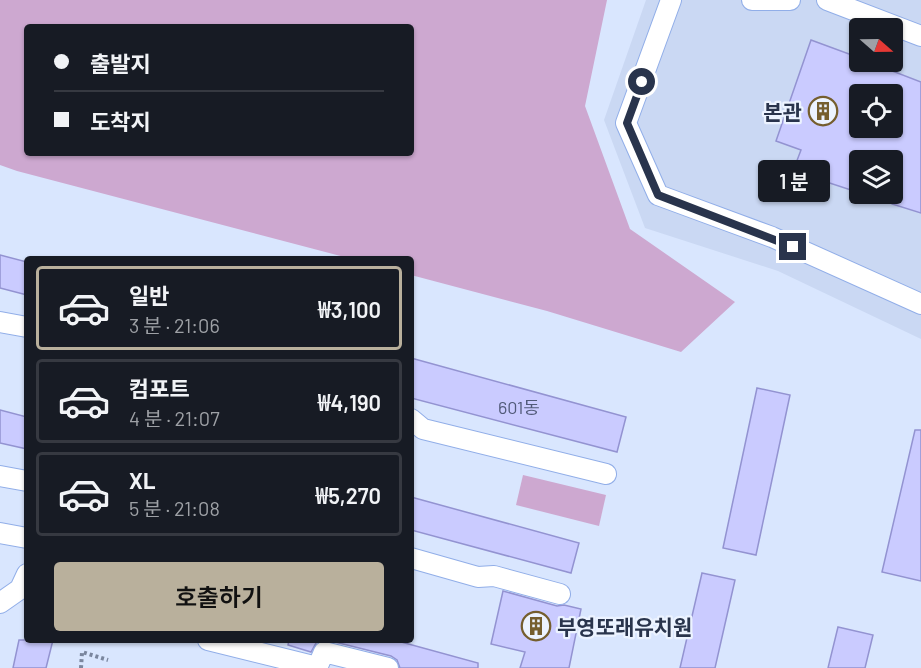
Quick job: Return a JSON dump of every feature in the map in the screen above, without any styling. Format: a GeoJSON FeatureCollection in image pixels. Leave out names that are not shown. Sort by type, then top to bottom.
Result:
{"type":"FeatureCollection","features":[{"type":"Feature","properties":{"kind":"lane"},"geometry":{"type":"LineString","coordinates":[[672,0],[627,123],[658,195],[772,237],[921,304]]}},
{"type":"Feature","properties":{"kind":"lane"},"geometry":{"type":"LineString","coordinates":[[752,0],[790,0]]}},
{"type":"Feature","properties":{"kind":"lane"},"geometry":{"type":"LineString","coordinates":[[827,0],[921,36]]}},
{"type":"Feature","properties":{"kind":"lane"},"geometry":{"type":"LineString","coordinates":[[0,322],[24,326]]}},
{"type":"Feature","properties":{"kind":"lane"},"geometry":{"type":"LineString","coordinates":[[414,422],[423,429],[606,474]]}},
{"type":"Feature","properties":{"kind":"lane"},"geometry":{"type":"LineString","coordinates":[[0,476],[24,480]]}},
{"type":"Feature","properties":{"kind":"lane"},"geometry":{"type":"LineString","coordinates":[[0,532],[24,537]]}},
{"type":"Feature","properties":{"kind":"lane"},"geometry":{"type":"LineString","coordinates":[[414,559],[478,577],[494,576],[560,594]]}},
{"type":"Feature","properties":{"kind":"lane"},"geometry":{"type":"LineString","coordinates":[[0,603],[24,585]]}},
{"type":"Feature","properties":{"kind":"lane"},"geometry":{"type":"LineString","coordinates":[[220,643],[317,668],[324,651],[388,668]]}},
{"type":"Feature","properties":{"kind":"path"},"geometry":{"type":"LineString","coordinates":[[81,668],[82,652],[108,660]]}},
{"type":"Feature","properties":{"kind":"shaded area"},"geometry":{"type":"Polygon","coordinates":[[[0,0],[607,0],[585,106],[630,229],[735,302],[681,352],[547,311],[414,276],[414,256],[341,256],[0,165],[0,0]]]}},
{"type":"Feature","properties":{"kind":"shaded area"},"geometry":{"type":"Polygon","coordinates":[[[646,0],[921,0],[921,339],[778,271],[645,228],[604,120],[646,0]]]}},
{"type":"Feature","properties":{"kind":"shaded area"},"geometry":{"type":"Polygon","coordinates":[[[523,475],[606,495],[599,526],[516,505],[523,475]]]}},
{"type":"Feature","properties":{"kind":"building","name":"본관"},"geometry":{"type":"Polygon","coordinates":[[[811,40],[849,54],[849,72],[895,72],[921,82],[921,213],[892,204],[903,204],[903,150],[849,150],[849,189],[793,171],[801,150],[776,141],[811,40]]]}},
{"type":"Feature","properties":{"kind":"building"},"geometry":{"type":"Polygon","coordinates":[[[0,255],[24,261],[24,294],[0,288],[0,255]]]}},
{"type":"Feature","properties":{"kind":"building"},"geometry":{"type":"Polygon","coordinates":[[[414,359],[626,417],[617,452],[414,399],[414,359]]]}},
{"type":"Feature","properties":{"kind":"building"},"geometry":{"type":"Polygon","coordinates":[[[757,388],[790,395],[756,555],[723,548],[757,388]]]}},
{"type":"Feature","properties":{"kind":"building"},"geometry":{"type":"Polygon","coordinates":[[[0,410],[24,416],[24,448],[0,443],[0,410]]]}},
{"type":"Feature","properties":{"kind":"building"},"geometry":{"type":"Polygon","coordinates":[[[915,430],[921,430],[921,581],[882,572],[915,430]]]}},
{"type":"Feature","properties":{"kind":"building"},"geometry":{"type":"Polygon","coordinates":[[[414,498],[579,543],[571,573],[414,531],[414,498]]]}},
{"type":"Feature","properties":{"kind":"building"},"geometry":{"type":"Polygon","coordinates":[[[702,573],[735,580],[715,668],[680,668],[702,573]]]}},
{"type":"Feature","properties":{"kind":"building","name":"부영또래유치원"},"geometry":{"type":"Polygon","coordinates":[[[503,591],[557,606],[564,605],[581,609],[569,668],[520,668],[525,652],[491,644],[503,591]]]}},
{"type":"Feature","properties":{"kind":"building"},"geometry":{"type":"Polygon","coordinates":[[[838,627],[873,635],[865,668],[828,668],[838,627]]]}},
{"type":"Feature","properties":{"kind":"building"},"geometry":{"type":"Polygon","coordinates":[[[19,640],[24,640],[24,643],[52,643],[46,668],[13,668],[19,640]]]}},
{"type":"Feature","properties":{"kind":"building"},"geometry":{"type":"Polygon","coordinates":[[[288,643],[316,643],[311,652],[288,645],[288,643]]]}},
{"type":"Feature","properties":{"kind":"building"},"geometry":{"type":"Polygon","coordinates":[[[339,643],[405,643],[478,663],[478,668],[400,668],[397,660],[391,656],[339,643]]]}},
{"type":"Feature","properties":{"kind":"place","name":"본관"},"geometry":{"type":"Point","coordinates":[823,111]}},
{"type":"Feature","properties":{"kind":"place","name":"부영또래유치원"},"geometry":{"type":"Point","coordinates":[536,626]}},
{"type":"Feature","properties":{"kind":"route"},"geometry":{"type":"LineString","coordinates":[[642,82],[627,123],[658,195],[793,247]]}}]}
